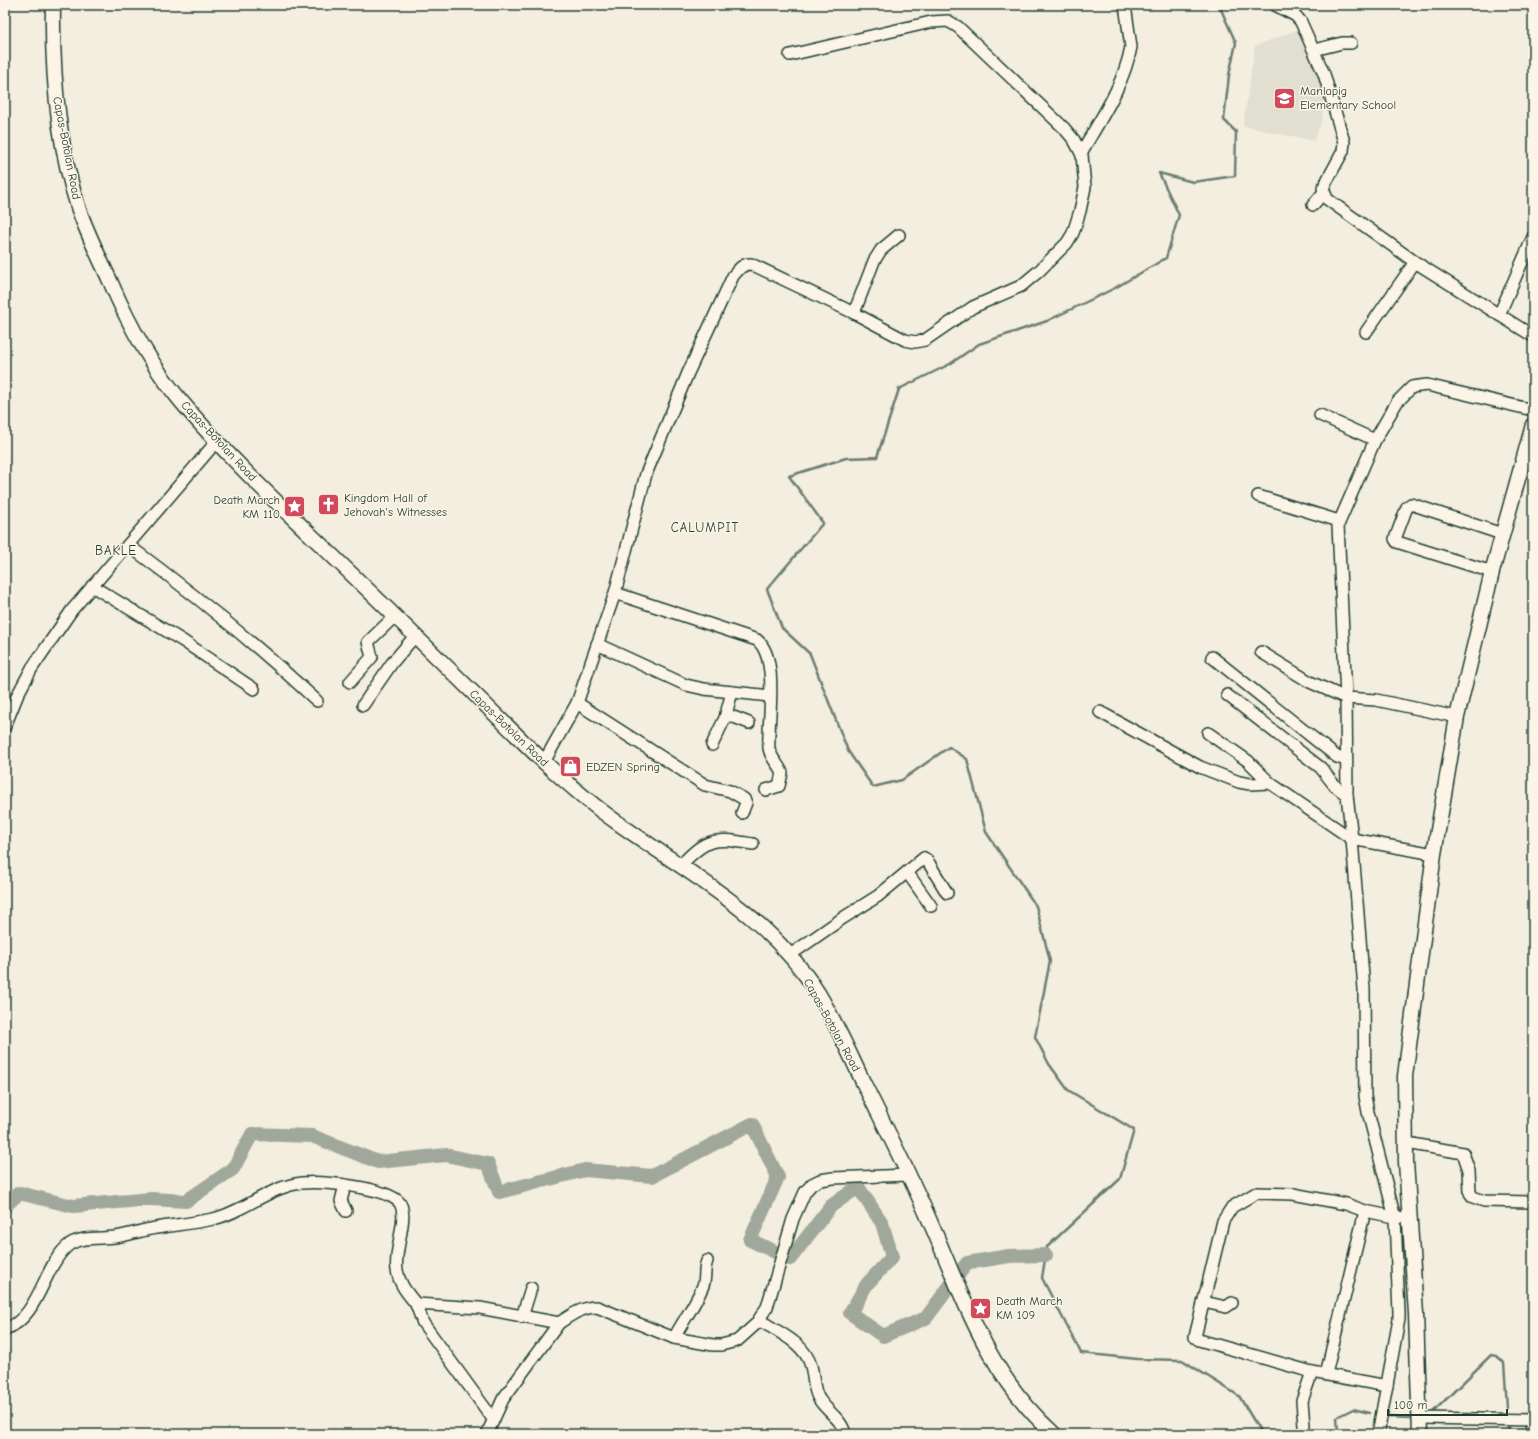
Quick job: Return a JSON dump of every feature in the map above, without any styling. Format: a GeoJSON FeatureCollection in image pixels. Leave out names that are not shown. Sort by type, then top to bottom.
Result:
{"type":"FeatureCollection","features":[{"type":"Feature","properties":{"kind":"main road","name":"Capas-Botolan Road"},"geometry":{"type":"LineString","coordinates":[[53,5],[54,75],[61,130],[71,181],[89,235],[128,321],[148,356],[180,400],[217,441],[289,514],[544,762],[574,789],[616,822],[733,901],[758,923],[790,955],[819,994],[908,1175],[965,1303],[1000,1373],[1023,1404],[1054,1434]]}},
{"type":"Feature","properties":{"kind":"main road"},"geometry":{"type":"LineString","coordinates":[[1420,1434],[1421,1418],[1410,1219],[1405,1076],[1434,854],[1457,717],[1492,572],[1533,428]]}},
{"type":"Feature","properties":{"kind":"street"},"geometry":{"type":"LineString","coordinates":[[1081,153],[1120,84],[1130,53],[1131,47],[1125,5]]}},
{"type":"Feature","properties":{"kind":"street"},"geometry":{"type":"LineString","coordinates":[[1275,5],[1298,18],[1324,74],[1344,142],[1343,151],[1323,188],[1331,202],[1416,262],[1533,336]]}},
{"type":"Feature","properties":{"kind":"street"},"geometry":{"type":"LineString","coordinates":[[544,762],[577,703],[615,593],[646,474],[688,373],[734,276],[743,266],[751,264],[854,313],[905,340],[915,342],[926,340],[973,307],[1021,286],[1059,251],[1073,233],[1080,211],[1085,187],[1081,153],[1074,140],[1064,128],[958,27],[948,21],[931,22],[790,55]]}},
{"type":"Feature","properties":{"kind":"street"},"geometry":{"type":"LineString","coordinates":[[1314,50],[1342,43],[1351,43]]}},
{"type":"Feature","properties":{"kind":"street"},"geometry":{"type":"LineString","coordinates":[[1313,205],[1324,192]]}},
{"type":"Feature","properties":{"kind":"street"},"geometry":{"type":"LineString","coordinates":[[854,313],[874,262],[882,250],[899,236]]}},
{"type":"Feature","properties":{"kind":"street"},"geometry":{"type":"LineString","coordinates":[[1499,315],[1533,237]]}},
{"type":"Feature","properties":{"kind":"street"},"geometry":{"type":"LineString","coordinates":[[1366,332],[1416,262]]}},
{"type":"Feature","properties":{"kind":"street"},"geometry":{"type":"LineString","coordinates":[[1378,1434],[1399,1319],[1395,1218],[1368,1112],[1366,1096],[1364,989],[1347,795],[1346,698],[1339,521],[1375,440],[1397,402],[1407,390],[1419,385],[1426,385],[1533,410]]}},
{"type":"Feature","properties":{"kind":"street"},"geometry":{"type":"LineString","coordinates":[[1320,415],[1375,440]]}},
{"type":"Feature","properties":{"kind":"street"},"geometry":{"type":"LineString","coordinates":[[5,726],[18,694],[32,668],[72,610],[217,441]]}},
{"type":"Feature","properties":{"kind":"street"},"geometry":{"type":"LineString","coordinates":[[1258,496],[1339,521]]}},
{"type":"Feature","properties":{"kind":"street"},"geometry":{"type":"LineString","coordinates":[[1492,572],[1397,542],[1395,539],[1407,507],[1411,504],[1502,534]]}},
{"type":"Feature","properties":{"kind":"street"},"geometry":{"type":"LineString","coordinates":[[128,545],[204,602],[261,650],[316,701]]}},
{"type":"Feature","properties":{"kind":"street"},"geometry":{"type":"LineString","coordinates":[[92,586],[183,641],[254,689]]}},
{"type":"Feature","properties":{"kind":"street"},"geometry":{"type":"LineString","coordinates":[[615,593],[757,640],[763,648],[769,665],[769,749],[781,769],[782,775],[778,786],[766,790]]}},
{"type":"Feature","properties":{"kind":"street"},"geometry":{"type":"LineString","coordinates":[[350,682],[372,657],[368,642],[395,616]]}},
{"type":"Feature","properties":{"kind":"street"},"geometry":{"type":"LineString","coordinates":[[364,705],[392,662],[415,636]]}},
{"type":"Feature","properties":{"kind":"street"},"geometry":{"type":"LineString","coordinates":[[597,644],[686,685],[704,689],[770,696]]}},
{"type":"Feature","properties":{"kind":"street"},"geometry":{"type":"LineString","coordinates":[[1261,652],[1310,682],[1346,698],[1376,700],[1457,717]]}},
{"type":"Feature","properties":{"kind":"street"},"geometry":{"type":"LineString","coordinates":[[1212,657],[1337,757],[1346,760]]}},
{"type":"Feature","properties":{"kind":"street"},"geometry":{"type":"LineString","coordinates":[[712,745],[726,714],[732,692]]}},
{"type":"Feature","properties":{"kind":"street"},"geometry":{"type":"LineString","coordinates":[[1227,695],[1321,768],[1335,786],[1347,795]]}},
{"type":"Feature","properties":{"kind":"street"},"geometry":{"type":"LineString","coordinates":[[577,703],[705,785],[730,791],[744,798],[746,803],[742,813]]}},
{"type":"Feature","properties":{"kind":"street"},"geometry":{"type":"LineString","coordinates":[[1100,712],[1200,767],[1239,782],[1250,784],[1270,783]]}},
{"type":"Feature","properties":{"kind":"street"},"geometry":{"type":"LineString","coordinates":[[726,714],[749,723]]}},
{"type":"Feature","properties":{"kind":"street"},"geometry":{"type":"LineString","coordinates":[[1208,733],[1248,760],[1270,783],[1352,839],[1434,854]]}},
{"type":"Feature","properties":{"kind":"street"},"geometry":{"type":"LineString","coordinates":[[680,866],[695,850],[718,840],[729,839],[753,844]]}},
{"type":"Feature","properties":{"kind":"street"},"geometry":{"type":"LineString","coordinates":[[790,955],[843,918],[878,896],[926,858],[947,893]]}},
{"type":"Feature","properties":{"kind":"street"},"geometry":{"type":"LineString","coordinates":[[908,872],[931,906]]}},
{"type":"Feature","properties":{"kind":"street"},"geometry":{"type":"LineString","coordinates":[[1407,1143],[1463,1153],[1469,1170],[1470,1193],[1473,1197],[1484,1201],[1533,1202]]}},
{"type":"Feature","properties":{"kind":"street"},"geometry":{"type":"LineString","coordinates":[[487,1434],[503,1399],[559,1323],[588,1307],[597,1307],[674,1338],[712,1345],[731,1344],[749,1333],[759,1320],[766,1307],[800,1201],[805,1192],[816,1182],[833,1178],[908,1175]]}},
{"type":"Feature","properties":{"kind":"street"},"geometry":{"type":"LineString","coordinates":[[5,1329],[11,1327],[20,1320],[34,1302],[62,1253],[71,1244],[80,1240],[114,1237],[155,1228],[213,1219],[228,1215],[262,1197],[301,1183],[346,1185],[379,1192],[393,1198],[401,1205],[403,1215],[396,1268],[398,1278],[404,1291],[416,1304],[423,1323],[493,1419]]}},
{"type":"Feature","properties":{"kind":"street"},"geometry":{"type":"LineString","coordinates":[[346,1185],[340,1201],[346,1210]]}},
{"type":"Feature","properties":{"kind":"street"},"geometry":{"type":"LineString","coordinates":[[1387,1386],[1312,1372],[1199,1340],[1195,1337],[1223,1221],[1232,1207],[1256,1193],[1293,1194],[1346,1204],[1365,1212],[1395,1218],[1410,1219]]}},
{"type":"Feature","properties":{"kind":"street"},"geometry":{"type":"LineString","coordinates":[[1326,1374],[1365,1212]]}},
{"type":"Feature","properties":{"kind":"street"},"geometry":{"type":"LineString","coordinates":[[674,1338],[703,1287],[705,1276],[704,1268],[707,1260]]}},
{"type":"Feature","properties":{"kind":"street"},"geometry":{"type":"LineString","coordinates":[[522,1317],[531,1288]]}},
{"type":"Feature","properties":{"kind":"street"},"geometry":{"type":"LineString","coordinates":[[1204,1302],[1226,1307],[1232,1303]]}},
{"type":"Feature","properties":{"kind":"street"},"geometry":{"type":"LineString","coordinates":[[416,1304],[480,1308],[559,1323]]}},
{"type":"Feature","properties":{"kind":"street"},"geometry":{"type":"LineString","coordinates":[[1399,1312],[1416,1314]]}},
{"type":"Feature","properties":{"kind":"street"},"geometry":{"type":"LineString","coordinates":[[759,1320],[795,1342],[805,1354],[811,1366],[818,1397],[840,1423],[844,1434]]}},
{"type":"Feature","properties":{"kind":"street"},"geometry":{"type":"LineString","coordinates":[[1304,1426],[1302,1401],[1312,1372]]}},
{"type":"Feature","properties":{"kind":"street"},"geometry":{"type":"LineString","coordinates":[[1421,1418],[1533,1420],[1531,1434]]}},
{"type":"Feature","properties":{"kind":"shaded area","name":"Manlapig Elementary School"},"geometry":{"type":"Polygon","coordinates":[[[1297,30],[1324,76],[1322,120],[1314,141],[1243,126],[1255,46],[1297,30]]]}},
{"type":"Feature","properties":{"kind":"waterway"},"geometry":{"type":"LineString","coordinates":[[1219,5],[1236,43],[1229,75],[1224,120],[1236,132],[1235,176],[1193,182],[1159,173],[1179,215],[1166,258],[1115,288],[1047,321],[979,344],[950,364],[899,389],[877,457],[846,458],[789,476],[823,523],[767,589],[782,628],[810,654],[848,751],[873,787],[902,780],[949,747],[967,759],[986,832],[1036,906],[1050,961],[1035,1037],[1049,1064],[1068,1090],[1134,1130],[1120,1179],[1047,1247],[1042,1278],[1081,1353],[1137,1359],[1182,1360],[1239,1396],[1262,1434]]}},
{"type":"Feature","properties":{"kind":"waterway"},"geometry":{"type":"LineString","coordinates":[[5,1206],[19,1193],[73,1206],[151,1199],[186,1201],[233,1169],[252,1134],[312,1136],[378,1162],[446,1155],[488,1164],[499,1192],[585,1170],[652,1176],[752,1124],[778,1177],[750,1240],[790,1259],[831,1206],[858,1187],[882,1223],[892,1257],[867,1284],[850,1313],[883,1336],[926,1318],[967,1263],[1009,1256],[1046,1255]]}},
{"type":"Feature","properties":{"kind":"waterway"},"geometry":{"type":"LineString","coordinates":[[1430,1415],[1491,1355],[1497,1356],[1504,1363],[1507,1407]]}},
{"type":"Feature","properties":{"kind":"waterway"},"geometry":{"type":"LineString","coordinates":[[1338,1434],[1337,1417],[1353,1409],[1370,1413]]}},
{"type":"Feature","properties":{"kind":"waterway"},"geometry":{"type":"LineString","coordinates":[[1386,1417],[1411,1418]]}},
{"type":"Feature","properties":{"kind":"waterway"},"geometry":{"type":"LineString","coordinates":[[1508,1423],[1508,1434]]}},
{"type":"Feature","properties":{"kind":"place","name":"Manlapig Elementary School"},"geometry":{"type":"Point","coordinates":[1285,98]}},
{"type":"Feature","properties":{"kind":"place","name":"Kingdom Hall of Jehovah's Witnesses"},"geometry":{"type":"Point","coordinates":[328,505]}},
{"type":"Feature","properties":{"kind":"place","name":"Death March KM 110"},"geometry":{"type":"Point","coordinates":[295,507]}},
{"type":"Feature","properties":{"kind":"place","name":"EDZEN Spring"},"geometry":{"type":"Point","coordinates":[570,767]}},
{"type":"Feature","properties":{"kind":"place","name":"Death March KM 109"},"geometry":{"type":"Point","coordinates":[981,1308]}},
{"type":"Feature","properties":{"kind":"district","name":"CALUMPIT"},"geometry":{"type":"Point","coordinates":[705,527]}},
{"type":"Feature","properties":{"kind":"district","name":"BAKLE"},"geometry":{"type":"Point","coordinates":[116,550]}}]}
